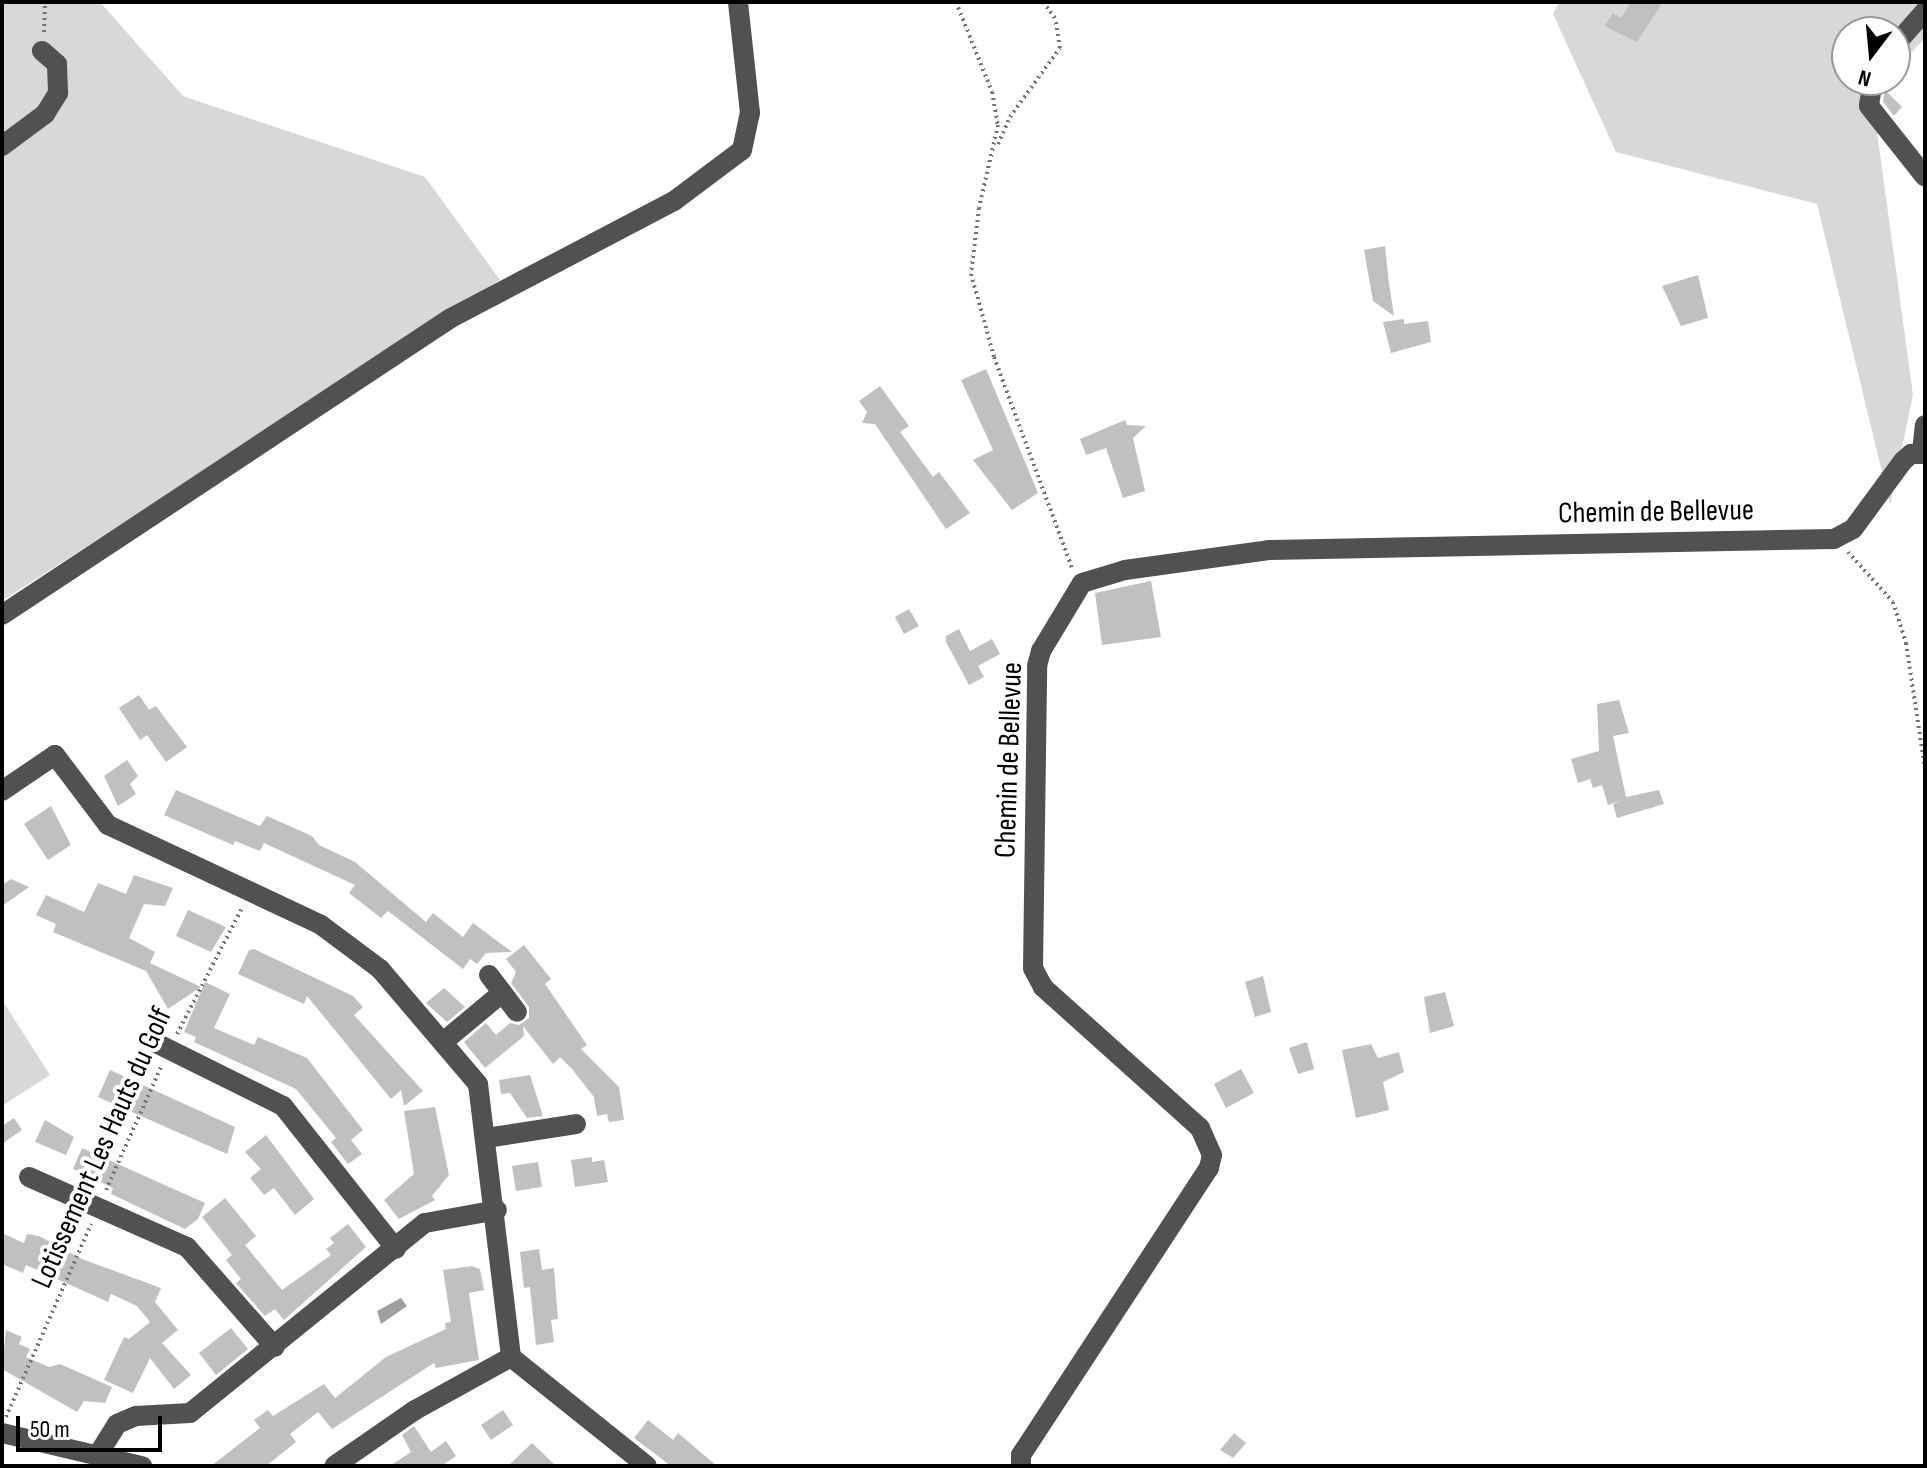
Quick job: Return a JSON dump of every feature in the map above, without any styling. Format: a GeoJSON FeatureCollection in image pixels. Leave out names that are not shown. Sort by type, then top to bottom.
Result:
{"type":"FeatureCollection","features":[{"type":"Feature","properties":{"kind":"street"},"geometry":{"type":"LineString","coordinates":[[2,615],[451,318],[674,201],[742,150],[750,113],[738,2]]}},
{"type":"Feature","properties":{"kind":"street"},"geometry":{"type":"LineString","coordinates":[[1911,27],[1925,11]]}},
{"type":"Feature","properties":{"kind":"street"},"geometry":{"type":"LineString","coordinates":[[2,146],[45,114],[58,93],[57,64],[42,51]]}},
{"type":"Feature","properties":{"kind":"street"},"geometry":{"type":"LineString","coordinates":[[1871,96],[1869,106],[1925,177]]}},
{"type":"Feature","properties":{"kind":"street"},"geometry":{"type":"LineString","coordinates":[[1843,538],[1903,461],[1924,453],[1925,425]]}},
{"type":"Feature","properties":{"kind":"street","name":"Chemin de Bellevue"},"geometry":{"type":"LineString","coordinates":[[1021,1466],[1021,1455],[1209,1168],[1212,1155],[1200,1128],[1043,987],[1033,968],[1037,666],[1041,651],[1082,583],[1125,570],[1269,550],[1843,538]]}},
{"type":"Feature","properties":{"kind":"street"},"geometry":{"type":"LineString","coordinates":[[2,791],[55,755],[108,825],[321,925],[380,969],[478,1084],[497,1210],[511,1357],[647,1466]]}},
{"type":"Feature","properties":{"kind":"street"},"geometry":{"type":"LineString","coordinates":[[489,975],[517,1012]]}},
{"type":"Feature","properties":{"kind":"street"},"geometry":{"type":"LineString","coordinates":[[443,1042],[502,993]]}},
{"type":"Feature","properties":{"kind":"street"},"geometry":{"type":"LineString","coordinates":[[162,1046],[283,1106],[396,1249]]}},
{"type":"Feature","properties":{"kind":"street"},"geometry":{"type":"LineString","coordinates":[[486,1138],[576,1124]]}},
{"type":"Feature","properties":{"kind":"street"},"geometry":{"type":"LineString","coordinates":[[29,1177],[187,1247],[275,1347]]}},
{"type":"Feature","properties":{"kind":"street"},"geometry":{"type":"LineString","coordinates":[[99,1453],[117,1424],[136,1416],[190,1413],[435,1219],[497,1210]]}},
{"type":"Feature","properties":{"kind":"street"},"geometry":{"type":"LineString","coordinates":[[334,1466],[415,1410],[511,1357]]}},
{"type":"Feature","properties":{"kind":"street"},"geometry":{"type":"LineString","coordinates":[[2,1433],[99,1453],[142,1466]]}},
{"type":"Feature","properties":{"kind":"path"},"geometry":{"type":"LineString","coordinates":[[42,51],[45,2]]}},
{"type":"Feature","properties":{"kind":"path"},"geometry":{"type":"LineString","coordinates":[[956,2],[992,92],[997,146]]}},
{"type":"Feature","properties":{"kind":"path"},"geometry":{"type":"LineString","coordinates":[[1043,2],[1055,18],[1060,48],[1010,117],[997,146],[979,208],[971,274],[1020,431],[1082,583]]}},
{"type":"Feature","properties":{"kind":"path"},"geometry":{"type":"LineString","coordinates":[[1843,538],[1849,555],[1893,602],[1906,643],[1925,768]]}},
{"type":"Feature","properties":{"kind":"path","name":"Lotissement Les Hauts du Golf"},"geometry":{"type":"LineString","coordinates":[[2,1427],[99,1208],[162,1046],[251,892]]}},
{"type":"Feature","properties":{"kind":"shaded area"},"geometry":{"type":"Polygon","coordinates":[[[2,2],[100,2],[183,96],[425,177],[500,280],[2,601],[2,2]]]}},
{"type":"Feature","properties":{"kind":"shaded area"},"geometry":{"type":"Polygon","coordinates":[[[1559,2],[1925,2],[1925,38],[1911,53],[1911,16],[1831,16],[1831,96],[1872,96],[1913,395],[1890,505],[1817,204],[1616,152],[1553,14],[1559,2]]]}},
{"type":"Feature","properties":{"kind":"shaded area"},"geometry":{"type":"Polygon","coordinates":[[[2,1000],[50,1075],[2,1106],[2,1000]]]}},
{"type":"Feature","properties":{"kind":"shaded area"},"geometry":{"type":"Polygon","coordinates":[[[401,1298],[407,1306],[381,1324],[377,1311],[401,1298]]]}},
{"type":"Feature","properties":{"kind":"building"},"geometry":{"type":"Polygon","coordinates":[[[1631,2],[1663,2],[1637,42],[1604,26],[1613,13],[1621,18],[1631,2]]]}},
{"type":"Feature","properties":{"kind":"building"},"geometry":{"type":"Polygon","coordinates":[[[1884,96],[1891,96],[1902,107],[1894,116],[1883,102],[1884,96]]]}},
{"type":"Feature","properties":{"kind":"building"},"geometry":{"type":"Polygon","coordinates":[[[1385,246],[1394,316],[1373,301],[1364,250],[1385,246]]]}},
{"type":"Feature","properties":{"kind":"building"},"geometry":{"type":"Polygon","coordinates":[[[1698,275],[1708,318],[1681,326],[1662,286],[1698,275]]]}},
{"type":"Feature","properties":{"kind":"building"},"geometry":{"type":"Polygon","coordinates":[[[1404,319],[1404,324],[1428,321],[1431,342],[1391,353],[1383,322],[1404,319]]]}},
{"type":"Feature","properties":{"kind":"building"},"geometry":{"type":"Polygon","coordinates":[[[986,369],[1038,493],[1012,510],[973,460],[993,450],[961,380],[986,369]]]}},
{"type":"Feature","properties":{"kind":"building"},"geometry":{"type":"Polygon","coordinates":[[[880,386],[909,426],[900,432],[933,477],[939,472],[970,513],[946,529],[875,424],[862,423],[867,412],[859,401],[880,386]]]}},
{"type":"Feature","properties":{"kind":"building"},"geometry":{"type":"Polygon","coordinates":[[[1125,420],[1127,425],[1146,426],[1133,438],[1145,491],[1123,498],[1106,448],[1086,455],[1080,439],[1125,420]]]}},
{"type":"Feature","properties":{"kind":"building"},"geometry":{"type":"Polygon","coordinates":[[[1151,581],[1161,637],[1102,645],[1095,593],[1151,581]]]}},
{"type":"Feature","properties":{"kind":"building"},"geometry":{"type":"Polygon","coordinates":[[[909,609],[919,626],[904,634],[895,617],[909,609]]]}},
{"type":"Feature","properties":{"kind":"building"},"geometry":{"type":"Polygon","coordinates":[[[959,629],[970,651],[992,639],[1000,654],[978,666],[984,677],[969,685],[946,642],[946,636],[959,629]]]}},
{"type":"Feature","properties":{"kind":"building"},"geometry":{"type":"Polygon","coordinates":[[[139,695],[149,710],[156,706],[187,747],[166,762],[147,735],[140,740],[119,708],[139,695]]]}},
{"type":"Feature","properties":{"kind":"building"},"geometry":{"type":"Polygon","coordinates":[[[1619,700],[1629,733],[1613,736],[1626,797],[1659,790],[1664,804],[1617,818],[1613,804],[1623,800],[1608,805],[1602,785],[1593,788],[1590,779],[1578,783],[1571,759],[1599,751],[1597,704],[1619,700]]]}},
{"type":"Feature","properties":{"kind":"building"},"geometry":{"type":"Polygon","coordinates":[[[127,760],[138,776],[130,784],[136,794],[118,806],[104,776],[127,760]]]}},
{"type":"Feature","properties":{"kind":"building"},"geometry":{"type":"Polygon","coordinates":[[[176,790],[260,826],[267,816],[312,836],[319,845],[355,862],[426,922],[433,913],[463,937],[473,923],[512,952],[486,953],[477,964],[470,959],[463,969],[388,911],[381,918],[349,893],[355,885],[264,843],[260,851],[235,841],[233,845],[164,815],[176,790]]]}},
{"type":"Feature","properties":{"kind":"building"},"geometry":{"type":"Polygon","coordinates":[[[51,806],[71,845],[48,860],[24,824],[51,806]]]}},
{"type":"Feature","properties":{"kind":"building"},"geometry":{"type":"Polygon","coordinates":[[[134,875],[173,888],[165,906],[144,904],[129,938],[155,952],[150,963],[201,987],[168,1009],[146,971],[53,932],[56,924],[36,915],[46,895],[84,912],[98,883],[126,894],[134,875]]]}},
{"type":"Feature","properties":{"kind":"building"},"geometry":{"type":"Polygon","coordinates":[[[11,879],[29,887],[2,906],[2,885],[11,879]]]}},
{"type":"Feature","properties":{"kind":"building"},"geometry":{"type":"Polygon","coordinates":[[[188,910],[226,927],[211,952],[176,936],[188,910]]]}},
{"type":"Feature","properties":{"kind":"building"},"geometry":{"type":"Polygon","coordinates":[[[524,945],[551,979],[545,984],[587,1045],[581,1049],[619,1087],[624,1120],[609,1122],[607,1114],[597,1116],[594,1097],[572,1069],[560,1057],[553,1064],[523,1026],[524,1036],[485,1068],[464,1042],[486,1023],[496,1035],[510,1023],[519,1025],[529,1018],[529,1007],[511,983],[516,972],[506,959],[524,945]]]}},
{"type":"Feature","properties":{"kind":"building"},"geometry":{"type":"Polygon","coordinates":[[[254,949],[353,996],[363,1007],[354,1015],[423,1091],[404,1106],[401,1090],[391,1099],[307,996],[304,1004],[238,974],[249,950],[254,949]]]}},
{"type":"Feature","properties":{"kind":"building"},"geometry":{"type":"Polygon","coordinates":[[[1263,976],[1271,1012],[1255,1017],[1245,982],[1263,976]]]}},
{"type":"Feature","properties":{"kind":"building"},"geometry":{"type":"Polygon","coordinates":[[[205,982],[230,994],[214,1028],[254,1045],[258,1037],[307,1058],[363,1130],[351,1140],[362,1154],[348,1164],[331,1142],[336,1138],[296,1089],[194,1042],[196,1037],[184,1032],[205,982]]]}},
{"type":"Feature","properties":{"kind":"building"},"geometry":{"type":"Polygon","coordinates":[[[444,988],[465,1007],[447,1022],[426,1003],[444,988]]]}},
{"type":"Feature","properties":{"kind":"building"},"geometry":{"type":"Polygon","coordinates":[[[1445,992],[1454,1026],[1430,1033],[1424,997],[1445,992]]]}},
{"type":"Feature","properties":{"kind":"building"},"geometry":{"type":"Polygon","coordinates":[[[1307,1042],[1314,1069],[1298,1074],[1289,1048],[1307,1042]]]}},
{"type":"Feature","properties":{"kind":"building"},"geometry":{"type":"Polygon","coordinates":[[[1371,1044],[1378,1058],[1399,1052],[1404,1072],[1383,1082],[1389,1110],[1356,1118],[1342,1050],[1371,1044]]]}},
{"type":"Feature","properties":{"kind":"building"},"geometry":{"type":"Polygon","coordinates":[[[1241,1069],[1254,1093],[1226,1108],[1214,1084],[1241,1069]]]}},
{"type":"Feature","properties":{"kind":"building"},"geometry":{"type":"Polygon","coordinates":[[[110,1070],[235,1127],[227,1154],[98,1097],[110,1070]]]}},
{"type":"Feature","properties":{"kind":"building"},"geometry":{"type":"Polygon","coordinates":[[[530,1075],[543,1116],[527,1118],[510,1093],[501,1094],[499,1080],[530,1075]]]}},
{"type":"Feature","properties":{"kind":"building"},"geometry":{"type":"Polygon","coordinates":[[[435,1107],[449,1175],[432,1196],[435,1200],[399,1219],[384,1200],[414,1174],[404,1111],[435,1107]]]}},
{"type":"Feature","properties":{"kind":"building"},"geometry":{"type":"Polygon","coordinates":[[[14,1118],[22,1130],[2,1144],[2,1126],[14,1118]]]}},
{"type":"Feature","properties":{"kind":"building"},"geometry":{"type":"Polygon","coordinates":[[[45,1120],[74,1137],[66,1155],[35,1142],[45,1120]]]}},
{"type":"Feature","properties":{"kind":"building"},"geometry":{"type":"Polygon","coordinates":[[[266,1135],[314,1199],[295,1215],[274,1188],[264,1195],[250,1178],[261,1169],[245,1152],[266,1135]]]}},
{"type":"Feature","properties":{"kind":"building"},"geometry":{"type":"Polygon","coordinates":[[[82,1148],[205,1203],[198,1219],[185,1229],[111,1194],[113,1188],[73,1169],[82,1148]]]}},
{"type":"Feature","properties":{"kind":"building"},"geometry":{"type":"Polygon","coordinates":[[[592,1157],[592,1162],[604,1160],[608,1182],[575,1187],[571,1160],[592,1157]]]}},
{"type":"Feature","properties":{"kind":"building"},"geometry":{"type":"Polygon","coordinates":[[[538,1162],[542,1187],[516,1191],[512,1166],[538,1162]]]}},
{"type":"Feature","properties":{"kind":"building"},"geometry":{"type":"Polygon","coordinates":[[[225,1198],[256,1236],[245,1245],[282,1290],[331,1255],[326,1249],[334,1243],[330,1238],[348,1224],[366,1247],[284,1320],[275,1309],[265,1316],[236,1283],[241,1279],[226,1260],[232,1255],[202,1217],[225,1198]]]}},
{"type":"Feature","properties":{"kind":"building"},"geometry":{"type":"Polygon","coordinates":[[[2,1233],[24,1243],[27,1234],[39,1236],[82,1259],[161,1288],[155,1302],[178,1330],[162,1343],[191,1375],[174,1389],[150,1358],[133,1393],[104,1380],[124,1337],[129,1339],[150,1322],[137,1306],[111,1294],[108,1302],[26,1265],[23,1273],[2,1264],[2,1233]]]}},
{"type":"Feature","properties":{"kind":"building"},"geometry":{"type":"Polygon","coordinates":[[[539,1249],[542,1270],[554,1268],[558,1319],[551,1320],[554,1342],[536,1345],[530,1287],[524,1288],[520,1252],[539,1249]]]}},
{"type":"Feature","properties":{"kind":"building"},"geometry":{"type":"Polygon","coordinates":[[[472,1266],[480,1269],[484,1290],[469,1293],[479,1360],[436,1368],[434,1363],[332,1429],[318,1412],[290,1434],[296,1442],[266,1466],[211,1466],[260,1428],[254,1420],[268,1410],[273,1416],[324,1384],[335,1398],[386,1357],[446,1329],[445,1323],[451,1322],[443,1270],[472,1266]]]}},
{"type":"Feature","properties":{"kind":"building"},"geometry":{"type":"Polygon","coordinates":[[[231,1328],[248,1349],[216,1375],[199,1353],[231,1328]]]}},
{"type":"Feature","properties":{"kind":"building"},"geometry":{"type":"Polygon","coordinates":[[[6,1330],[22,1337],[19,1344],[30,1349],[26,1357],[49,1367],[60,1364],[112,1387],[105,1403],[84,1401],[77,1412],[2,1369],[6,1330]]]}},
{"type":"Feature","properties":{"kind":"building"},"geometry":{"type":"Polygon","coordinates":[[[503,1410],[513,1425],[491,1440],[481,1425],[503,1410]]]}},
{"type":"Feature","properties":{"kind":"building"},"geometry":{"type":"Polygon","coordinates":[[[648,1420],[673,1440],[678,1433],[717,1466],[671,1466],[634,1438],[648,1420]]]}},
{"type":"Feature","properties":{"kind":"building"},"geometry":{"type":"Polygon","coordinates":[[[414,1426],[431,1452],[446,1441],[456,1456],[441,1466],[390,1466],[411,1452],[402,1435],[414,1426]]]}},
{"type":"Feature","properties":{"kind":"building"},"geometry":{"type":"Polygon","coordinates":[[[1234,1433],[1246,1443],[1233,1458],[1220,1450],[1234,1433]]]}},
{"type":"Feature","properties":{"kind":"building"},"geometry":{"type":"Polygon","coordinates":[[[532,1443],[556,1466],[508,1466],[532,1443]]]}}]}
